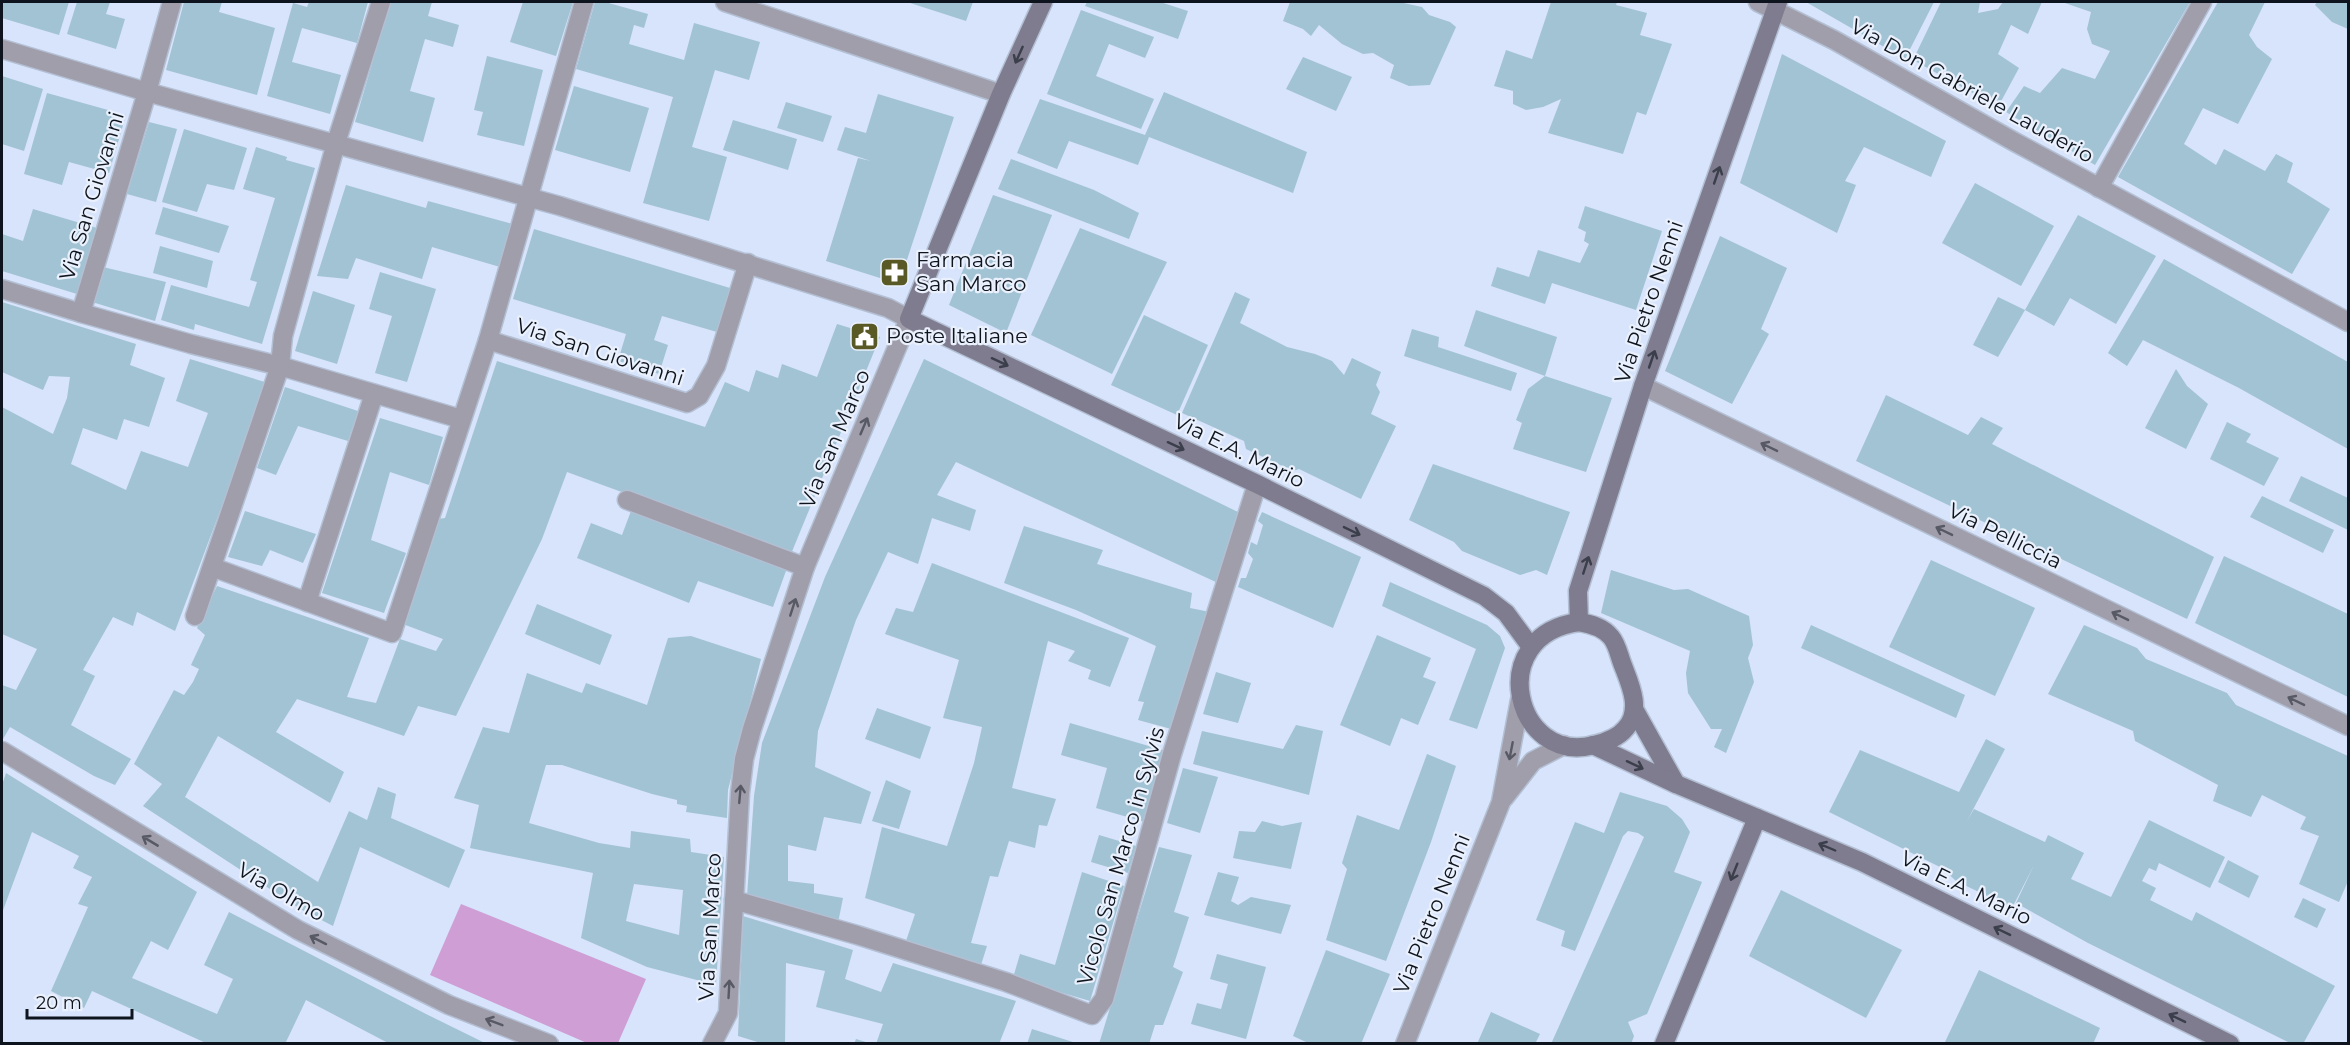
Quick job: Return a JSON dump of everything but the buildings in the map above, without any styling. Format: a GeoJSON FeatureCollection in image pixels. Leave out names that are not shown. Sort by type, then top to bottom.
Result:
{"type":"FeatureCollection","features":[{"type":"Feature","properties":{"kind":"main road","name":"Via San Marco"},"geometry":{"type":"LineString","coordinates":[[909,319],[1001,94],[1043,2]]}},
{"type":"Feature","properties":{"kind":"main road","name":"Via Pietro Nenni"},"geometry":{"type":"LineString","coordinates":[[1579,622],[1578,591],[1643,386],[1777,6]]}},
{"type":"Feature","properties":{"kind":"main road","name":"Via E.A. Mario"},"geometry":{"type":"LineString","coordinates":[[909,319],[1257,484],[1484,596],[1506,613],[1531,647]]}},
{"type":"Feature","properties":{"kind":"main road"},"geometry":{"type":"LineString","coordinates":[[1634,710],[1628,727],[1610,740],[1586,747],[1564,745],[1544,736],[1529,720],[1520,700],[1521,667],[1531,647],[1547,632],[1579,622],[1602,629],[1614,643],[1632,691],[1634,710],[1676,784]]}},
{"type":"Feature","properties":{"kind":"main road","name":"Via E.A. Mario"},"geometry":{"type":"LineString","coordinates":[[1593,745],[1676,784],[1862,862],[2230,1044]]}},
{"type":"Feature","properties":{"kind":"main road"},"geometry":{"type":"LineString","coordinates":[[1664,1044],[1757,818]]}},
{"type":"Feature","properties":{"kind":"street","name":"Via San Giovanni"},"geometry":{"type":"LineString","coordinates":[[81,313],[172,2]]}},
{"type":"Feature","properties":{"kind":"street"},"geometry":{"type":"LineString","coordinates":[[195,616],[280,366],[283,336],[336,143],[381,2]]}},
{"type":"Feature","properties":{"kind":"street","name":"Via San Giovanni"},"geometry":{"type":"LineString","coordinates":[[212,567],[392,633],[488,340],[584,2]]}},
{"type":"Feature","properties":{"kind":"street"},"geometry":{"type":"LineString","coordinates":[[725,2],[1001,94]]}},
{"type":"Feature","properties":{"kind":"street","name":"Via Don Gabriele Lauderio"},"geometry":{"type":"LineString","coordinates":[[1758,2],[1777,6],[2099,188],[2349,322]]}},
{"type":"Feature","properties":{"kind":"street","name":"Via Don Gabriele Lauderio"},"geometry":{"type":"LineString","coordinates":[[2099,188],[2202,2]]}},
{"type":"Feature","properties":{"kind":"street","name":"Via San Giovanni"},"geometry":{"type":"LineString","coordinates":[[2,49],[147,92],[529,198],[748,263],[888,308],[909,319]]}},
{"type":"Feature","properties":{"kind":"street","name":"Via San Giovanni"},"geometry":{"type":"LineString","coordinates":[[488,340],[687,403],[699,396],[716,366],[748,263]]}},
{"type":"Feature","properties":{"kind":"street","name":"Via San Giovanni"},"geometry":{"type":"LineString","coordinates":[[2,289],[462,419]]}},
{"type":"Feature","properties":{"kind":"street","name":"Via San Marco"},"geometry":{"type":"LineString","coordinates":[[712,1044],[728,1013],[740,793],[744,759],[806,567],[909,319]]}},
{"type":"Feature","properties":{"kind":"street","name":"Via Pelliccia"},"geometry":{"type":"LineString","coordinates":[[1643,386],[2349,726]]}},
{"type":"Feature","properties":{"kind":"street"},"geometry":{"type":"LineString","coordinates":[[307,602],[374,394]]}},
{"type":"Feature","properties":{"kind":"street","name":"Vicolo San Marco in Sylvis"},"geometry":{"type":"LineString","coordinates":[[734,900],[857,934],[995,978],[1092,1015],[1104,999],[1172,754],[1257,484]]}},
{"type":"Feature","properties":{"kind":"street"},"geometry":{"type":"LineString","coordinates":[[627,500],[806,567]]}},
{"type":"Feature","properties":{"kind":"street","name":"Via Pietro Nenni"},"geometry":{"type":"LineString","coordinates":[[1405,1044],[1501,802],[1520,700]]}},
{"type":"Feature","properties":{"kind":"street","name":"Via Pietro Nenni"},"geometry":{"type":"LineString","coordinates":[[1501,802],[1533,761],[1564,745]]}},
{"type":"Feature","properties":{"kind":"street","name":"Via Olmo"},"geometry":{"type":"LineString","coordinates":[[3,755],[298,930],[449,1005],[549,1044]]}},
{"type":"Feature","properties":{"kind":"shaded area"},"geometry":{"type":"Polygon","coordinates":[[[461,904],[646,979],[618,1043],[587,1043],[430,975],[461,904]]]}},
{"type":"Feature","properties":{"kind":"place","name":"Farmacia San Marco"},"geometry":{"type":"Point","coordinates":[895,272]}},
{"type":"Feature","properties":{"kind":"place","name":"Poste Italiane"},"geometry":{"type":"Point","coordinates":[865,336]}}]}
